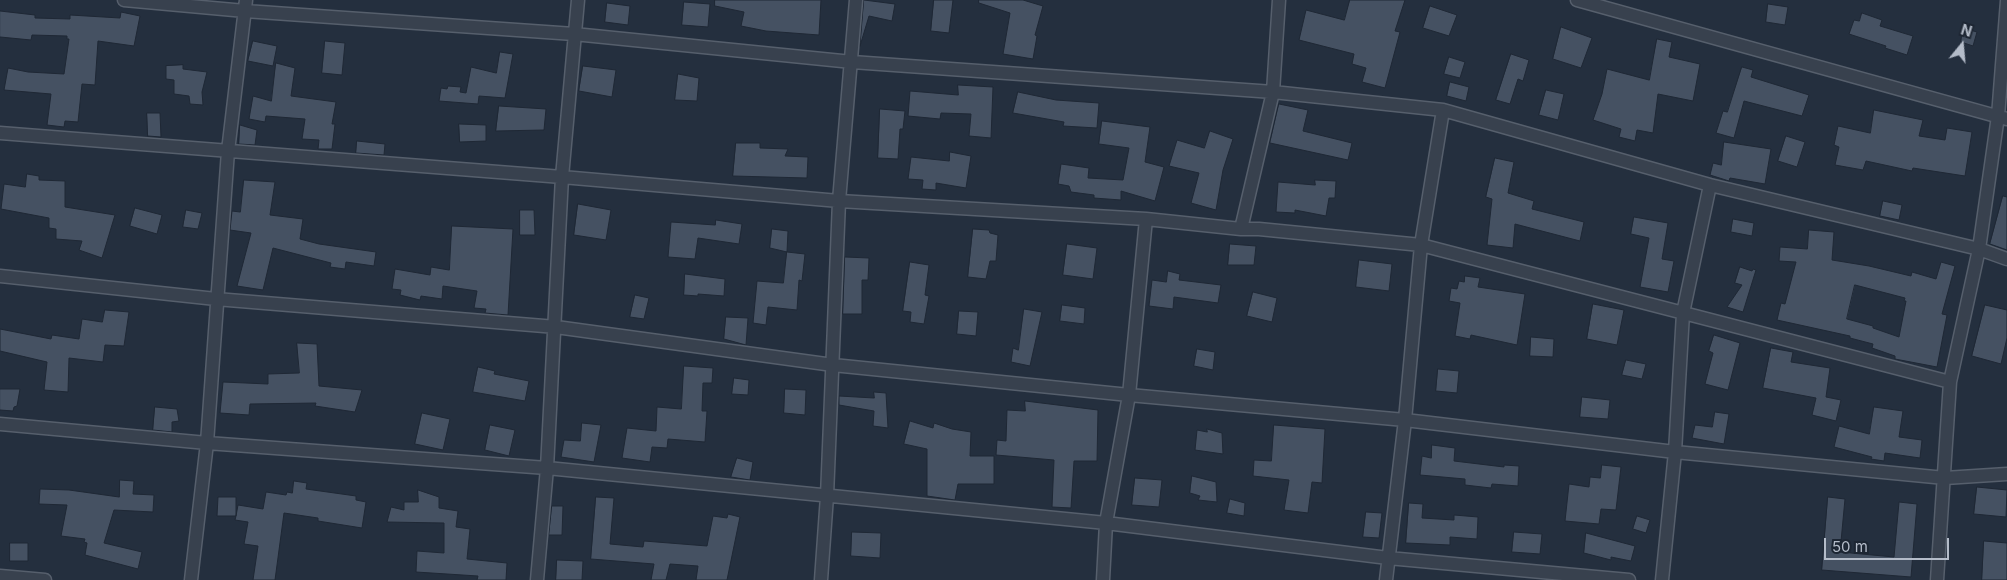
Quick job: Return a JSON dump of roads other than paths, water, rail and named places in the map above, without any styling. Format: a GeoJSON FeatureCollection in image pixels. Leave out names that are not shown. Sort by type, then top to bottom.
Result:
{"type":"FeatureCollection","features":[{"type":"Feature","properties":{"kind":"street"},"geometry":{"type":"LineString","coordinates":[[124,0],[245,5],[574,34],[852,62],[1273,92],[1443,110],[1710,185],[1979,249],[2007,258]]}},
{"type":"Feature","properties":{"kind":"street"},"geometry":{"type":"LineString","coordinates":[[537,580],[547,468],[556,327],[562,177],[578,0]]}},
{"type":"Feature","properties":{"kind":"street"},"geometry":{"type":"LineString","coordinates":[[821,580],[828,496],[839,201],[856,0]]}},
{"type":"Feature","properties":{"kind":"street"},"geometry":{"type":"LineString","coordinates":[[1241,229],[1273,92],[1279,0]]}},
{"type":"Feature","properties":{"kind":"street"},"geometry":{"type":"LineString","coordinates":[[1577,0],[2002,117]]}},
{"type":"Feature","properties":{"kind":"street"},"geometry":{"type":"LineString","coordinates":[[1937,580],[1950,382],[1979,249],[2002,117],[2007,1]]}},
{"type":"Feature","properties":{"kind":"street"},"geometry":{"type":"LineString","coordinates":[[191,580],[207,443],[228,151],[245,5]]}},
{"type":"Feature","properties":{"kind":"street"},"geometry":{"type":"LineString","coordinates":[[1386,580],[1405,420],[1420,245],[1443,110]]}},
{"type":"Feature","properties":{"kind":"street"},"geometry":{"type":"LineString","coordinates":[[0,132],[839,201],[1146,219],[1241,229],[1259,228],[1420,245],[1950,382]]}},
{"type":"Feature","properties":{"kind":"street"},"geometry":{"type":"LineString","coordinates":[[1662,580],[1675,452],[1682,313],[1710,185]]}},
{"type":"Feature","properties":{"kind":"street"},"geometry":{"type":"LineString","coordinates":[[1102,580],[1106,523],[1129,395],[1146,219]]}},
{"type":"Feature","properties":{"kind":"street"},"geometry":{"type":"LineString","coordinates":[[0,276],[216,299],[556,327],[833,366],[1405,420],[1675,452],[1945,478],[1999,473],[2007,474]]}},
{"type":"Feature","properties":{"kind":"street"},"geometry":{"type":"LineString","coordinates":[[0,424],[207,443],[547,468],[1106,523],[1388,558],[1629,580]]}},
{"type":"Feature","properties":{"kind":"street"},"geometry":{"type":"LineString","coordinates":[[0,576],[45,580]]}}]}
